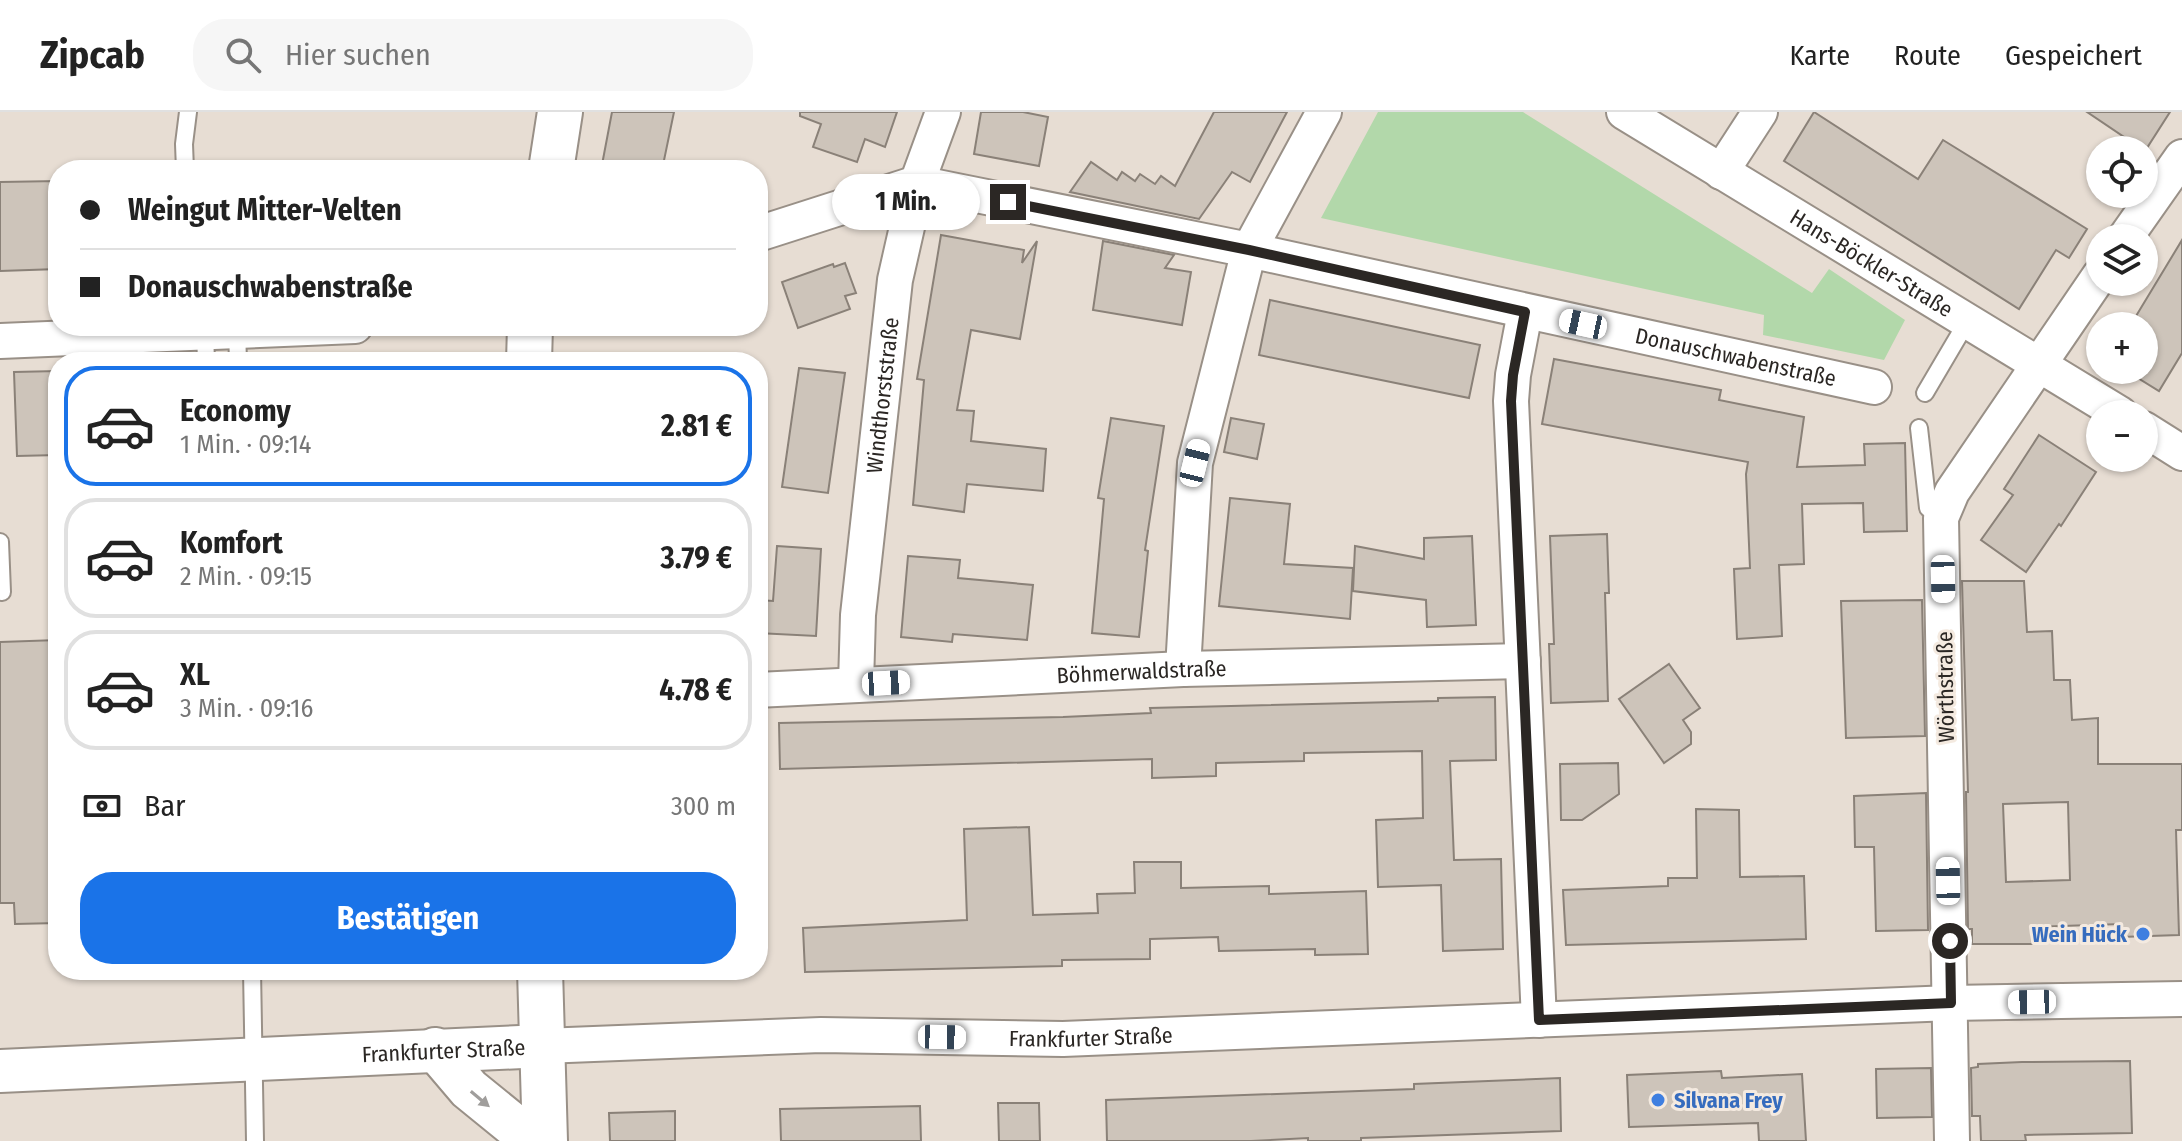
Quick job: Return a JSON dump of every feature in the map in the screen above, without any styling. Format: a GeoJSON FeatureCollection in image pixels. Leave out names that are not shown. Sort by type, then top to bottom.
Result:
{"type":"FeatureCollection","features":[{"type":"Feature","properties":{"kind":"main road"},"geometry":{"type":"LineString","coordinates":[[553,160],[560,112]]}},
{"type":"Feature","properties":{"kind":"main road"},"geometry":{"type":"LineString","coordinates":[[540,980],[545,1141]]}},
{"type":"Feature","properties":{"kind":"street","name":"Windthorststraße"},"geometry":{"type":"LineString","coordinates":[[856,684],[858,615],[895,280],[917,183],[943,112]]}},
{"type":"Feature","properties":{"kind":"street"},"geometry":{"type":"LineString","coordinates":[[1183,669],[1195,463],[1249,250],[1324,112]]}},
{"type":"Feature","properties":{"kind":"street","name":"Hans-Böckler-Straße"},"geometry":{"type":"LineString","coordinates":[[1624,112],[2098,400]]}},
{"type":"Feature","properties":{"kind":"street"},"geometry":{"type":"LineString","coordinates":[[1721,172],[1760,112]]}},
{"type":"Feature","properties":{"kind":"street"},"geometry":{"type":"LineString","coordinates":[[2135,224],[2182,157]]}},
{"type":"Feature","properties":{"kind":"street","name":"Donauschwabenstraße"},"geometry":{"type":"LineString","coordinates":[[768,231],[917,183],[1249,250],[1874,387]]}},
{"type":"Feature","properties":{"kind":"street","name":"Wörthstraße"},"geometry":{"type":"LineString","coordinates":[[1952,1141],[1941,518],[1952,492],[2086,296]]}},
{"type":"Feature","properties":{"kind":"street"},"geometry":{"type":"LineString","coordinates":[[1525,312],[1511,401],[1539,1020]]}},
{"type":"Feature","properties":{"kind":"street"},"geometry":{"type":"LineString","coordinates":[[0,341],[212,340],[253,336]]}},
{"type":"Feature","properties":{"kind":"street"},"geometry":{"type":"LineString","coordinates":[[2158,438],[2182,453]]}},
{"type":"Feature","properties":{"kind":"street","name":"Böhmerwaldstraße"},"geometry":{"type":"LineString","coordinates":[[768,689],[1183,669],[1523,661]]}},
{"type":"Feature","properties":{"kind":"street","name":"Frankfurter Straße"},"geometry":{"type":"LineString","coordinates":[[0,1071],[435,1049],[821,1035],[1063,1039],[1951,1003],[2182,999]]}},
{"type":"Feature","properties":{"kind":"street"},"geometry":{"type":"LineString","coordinates":[[435,1049],[469,1089],[533,1141]]}},
{"type":"Feature","properties":{"kind":"lane"},"geometry":{"type":"LineString","coordinates":[[185,160],[188,112]]}},
{"type":"Feature","properties":{"kind":"lane"},"geometry":{"type":"LineString","coordinates":[[1925,393],[1968,320]]}},
{"type":"Feature","properties":{"kind":"lane"},"geometry":{"type":"LineString","coordinates":[[1919,428],[1928,508],[1941,518]]}},
{"type":"Feature","properties":{"kind":"lane"},"geometry":{"type":"LineString","coordinates":[[0,542],[2,592]]}},
{"type":"Feature","properties":{"kind":"lane"},"geometry":{"type":"LineString","coordinates":[[252,980],[255,1141]]}},
{"type":"Feature","properties":{"kind":"green space"},"geometry":{"type":"Polygon","coordinates":[[[1378,112],[1523,112],[1812,293],[1829,269],[1905,320],[1884,360],[1763,335],[1764,315],[1321,218],[1378,112]]]}},
{"type":"Feature","properties":{"kind":"building"},"geometry":{"type":"Polygon","coordinates":[[[612,112],[674,112],[664,160],[603,160],[612,112]]]}},
{"type":"Feature","properties":{"kind":"building"},"geometry":{"type":"Polygon","coordinates":[[[800,112],[897,112],[885,147],[865,139],[857,162],[813,147],[821,124],[800,116],[800,112]]]}},
{"type":"Feature","properties":{"kind":"building"},"geometry":{"type":"Polygon","coordinates":[[[981,112],[1023,112],[1048,117],[1039,166],[974,154],[981,112]]]}},
{"type":"Feature","properties":{"kind":"building"},"geometry":{"type":"Polygon","coordinates":[[[1214,112],[1287,112],[1250,182],[1232,172],[1199,219],[1070,192],[1091,162],[1117,180],[1122,172],[1135,181],[1140,174],[1155,184],[1161,176],[1175,186],[1214,112]]]}},
{"type":"Feature","properties":{"kind":"building"},"geometry":{"type":"Polygon","coordinates":[[[1814,112],[1918,179],[1943,140],[2086,231],[2069,258],[2056,250],[2019,309],[1784,161],[1814,112]]]}},
{"type":"Feature","properties":{"kind":"building"},"geometry":{"type":"Polygon","coordinates":[[[2087,112],[2170,112],[2155,136],[2123,136],[2087,112]]]}},
{"type":"Feature","properties":{"kind":"building"},"geometry":{"type":"Polygon","coordinates":[[[48,181],[48,269],[0,271],[0,182],[48,181]]]}},
{"type":"Feature","properties":{"kind":"building"},"geometry":{"type":"Polygon","coordinates":[[[941,235],[1024,250],[1022,263],[1037,241],[1020,339],[971,330],[957,410],[974,411],[971,441],[1046,449],[1043,491],[967,484],[964,512],[913,505],[924,380],[917,379],[941,235]]]}},
{"type":"Feature","properties":{"kind":"building"},"geometry":{"type":"Polygon","coordinates":[[[2182,240],[2182,353],[2159,391],[2148,384],[2158,384],[2158,312],[2138,312],[2148,296],[2158,296],[2158,280],[2182,240]]]}},
{"type":"Feature","properties":{"kind":"building"},"geometry":{"type":"Polygon","coordinates":[[[1103,241],[1174,255],[1165,268],[1191,272],[1182,325],[1093,310],[1103,241]]]}},
{"type":"Feature","properties":{"kind":"building"},"geometry":{"type":"Polygon","coordinates":[[[845,263],[856,293],[845,296],[850,309],[798,328],[782,282],[833,264],[834,267],[845,263]]]}},
{"type":"Feature","properties":{"kind":"building"},"geometry":{"type":"Polygon","coordinates":[[[1270,300],[1480,345],[1469,398],[1259,355],[1270,300]]]}},
{"type":"Feature","properties":{"kind":"building"},"geometry":{"type":"Polygon","coordinates":[[[1554,359],[1721,390],[1719,400],[1804,417],[1797,467],[1865,465],[1864,444],[1905,443],[1907,531],[1864,532],[1863,503],[1802,504],[1804,564],[1779,565],[1782,636],[1737,639],[1734,569],[1750,568],[1748,462],[1542,424],[1554,359]]]}},
{"type":"Feature","properties":{"kind":"building"},"geometry":{"type":"Polygon","coordinates":[[[799,368],[845,373],[828,493],[782,487],[799,368]]]}},
{"type":"Feature","properties":{"kind":"building"},"geometry":{"type":"Polygon","coordinates":[[[48,371],[48,455],[17,456],[14,372],[48,371]]]}},
{"type":"Feature","properties":{"kind":"building"},"geometry":{"type":"Polygon","coordinates":[[[1111,418],[1164,426],[1145,550],[1148,551],[1139,637],[1092,633],[1104,499],[1098,498],[1111,418]]]}},
{"type":"Feature","properties":{"kind":"building"},"geometry":{"type":"Polygon","coordinates":[[[1231,418],[1264,424],[1257,459],[1224,452],[1231,418]]]}},
{"type":"Feature","properties":{"kind":"building"},"geometry":{"type":"Polygon","coordinates":[[[2039,435],[2086,466],[2086,472],[2096,472],[2026,572],[1981,540],[2013,495],[2004,489],[2039,435]]]}},
{"type":"Feature","properties":{"kind":"building"},"geometry":{"type":"Polygon","coordinates":[[[1230,498],[1290,504],[1284,564],[1353,568],[1350,619],[1219,606],[1230,498]]]}},
{"type":"Feature","properties":{"kind":"building"},"geometry":{"type":"Polygon","coordinates":[[[1607,534],[1608,701],[1551,703],[1549,644],[1554,644],[1550,536],[1607,534]]]}},
{"type":"Feature","properties":{"kind":"building"},"geometry":{"type":"Polygon","coordinates":[[[1472,536],[1476,625],[1427,627],[1426,600],[1353,591],[1355,546],[1424,559],[1424,538],[1472,536]]]}},
{"type":"Feature","properties":{"kind":"building"},"geometry":{"type":"Polygon","coordinates":[[[777,546],[821,549],[816,636],[768,634],[768,601],[773,601],[777,546]]]}},
{"type":"Feature","properties":{"kind":"building"},"geometry":{"type":"Polygon","coordinates":[[[908,556],[960,560],[958,578],[1033,585],[1027,640],[953,634],[952,642],[901,637],[908,556]]]}},
{"type":"Feature","properties":{"kind":"building"},"geometry":{"type":"Polygon","coordinates":[[[1962,581],[2024,581],[2027,632],[2052,631],[2054,680],[2070,680],[2072,720],[2098,718],[2098,764],[2182,764],[2182,830],[2176,830],[2179,935],[2121,937],[2121,924],[2031,927],[2032,944],[1972,944],[1972,929],[1968,929],[1962,581]],[[2068,802],[2003,804],[2006,882],[2070,880],[2068,802]]]}},
{"type":"Feature","properties":{"kind":"building"},"geometry":{"type":"Polygon","coordinates":[[[1922,600],[1925,736],[1846,738],[1841,601],[1922,600]]]}},
{"type":"Feature","properties":{"kind":"building"},"geometry":{"type":"Polygon","coordinates":[[[48,640],[48,923],[15,924],[14,903],[0,903],[0,642],[48,640]]]}},
{"type":"Feature","properties":{"kind":"building"},"geometry":{"type":"Polygon","coordinates":[[[1669,664],[1700,708],[1683,720],[1691,732],[1691,744],[1664,763],[1619,699],[1669,664]]]}},
{"type":"Feature","properties":{"kind":"building"},"geometry":{"type":"Polygon","coordinates":[[[1495,697],[1496,760],[1450,761],[1454,860],[1501,859],[1503,949],[1443,951],[1441,885],[1378,887],[1376,820],[1423,818],[1422,751],[1304,753],[1304,761],[1216,763],[1216,776],[1152,778],[1152,759],[780,769],[779,723],[1063,717],[1151,713],[1150,708],[1495,697]]]}},
{"type":"Feature","properties":{"kind":"building"},"geometry":{"type":"Polygon","coordinates":[[[1618,763],[1619,794],[1582,820],[1561,820],[1560,764],[1618,763]]]}},
{"type":"Feature","properties":{"kind":"building"},"geometry":{"type":"Polygon","coordinates":[[[1926,793],[1928,930],[1876,931],[1874,847],[1855,847],[1854,796],[1926,793]]]}},
{"type":"Feature","properties":{"kind":"building"},"geometry":{"type":"Polygon","coordinates":[[[1696,809],[1739,810],[1740,877],[1804,876],[1806,939],[1566,945],[1563,890],[1668,886],[1668,878],[1697,878],[1696,809]]]}},
{"type":"Feature","properties":{"kind":"building"},"geometry":{"type":"Polygon","coordinates":[[[1029,827],[1033,915],[1098,913],[1097,894],[1135,893],[1134,862],[1181,862],[1181,888],[1269,886],[1269,894],[1366,891],[1368,954],[1315,955],[1315,949],[1219,951],[1218,937],[1150,939],[1150,959],[1062,960],[1062,966],[805,972],[803,928],[967,920],[964,829],[1029,827]]]}},
{"type":"Feature","properties":{"kind":"building"},"geometry":{"type":"Polygon","coordinates":[[[2130,1061],[2132,1133],[2025,1135],[2026,1141],[1981,1141],[1980,1116],[1972,1116],[1971,1068],[1978,1067],[1978,1064],[2130,1061]]]}},
{"type":"Feature","properties":{"kind":"building"},"geometry":{"type":"Polygon","coordinates":[[[1931,1068],[1932,1117],[1877,1118],[1876,1069],[1931,1068]]]}},
{"type":"Feature","properties":{"kind":"building"},"geometry":{"type":"Polygon","coordinates":[[[1721,1071],[1722,1078],[1802,1074],[1806,1141],[1759,1141],[1758,1123],[1629,1127],[1627,1075],[1721,1071]]]}},
{"type":"Feature","properties":{"kind":"building"},"geometry":{"type":"Polygon","coordinates":[[[1560,1078],[1561,1131],[1361,1138],[1361,1141],[1308,1141],[1308,1138],[1107,1141],[1106,1100],[1414,1089],[1414,1084],[1560,1078]]]}},
{"type":"Feature","properties":{"kind":"building"},"geometry":{"type":"Polygon","coordinates":[[[998,1103],[1039,1103],[1040,1141],[999,1141],[998,1103]]]}},
{"type":"Feature","properties":{"kind":"building"},"geometry":{"type":"Polygon","coordinates":[[[920,1106],[921,1141],[781,1141],[780,1109],[920,1106]]]}},
{"type":"Feature","properties":{"kind":"building"},"geometry":{"type":"Polygon","coordinates":[[[675,1111],[675,1141],[610,1141],[609,1113],[675,1111]]]}},
{"type":"Feature","properties":{"kind":"place","name":"Wein Hück"},"geometry":{"type":"Point","coordinates":[2143,934]}},
{"type":"Feature","properties":{"kind":"place","name":"Silvana Frey"},"geometry":{"type":"Point","coordinates":[1658,1100]}},
{"type":"Feature","properties":{"kind":"route"},"geometry":{"type":"LineString","coordinates":[[1008,202],[1249,250],[1525,312],[1511,401],[1539,1020],[1951,1003],[1950,941]]}}]}
